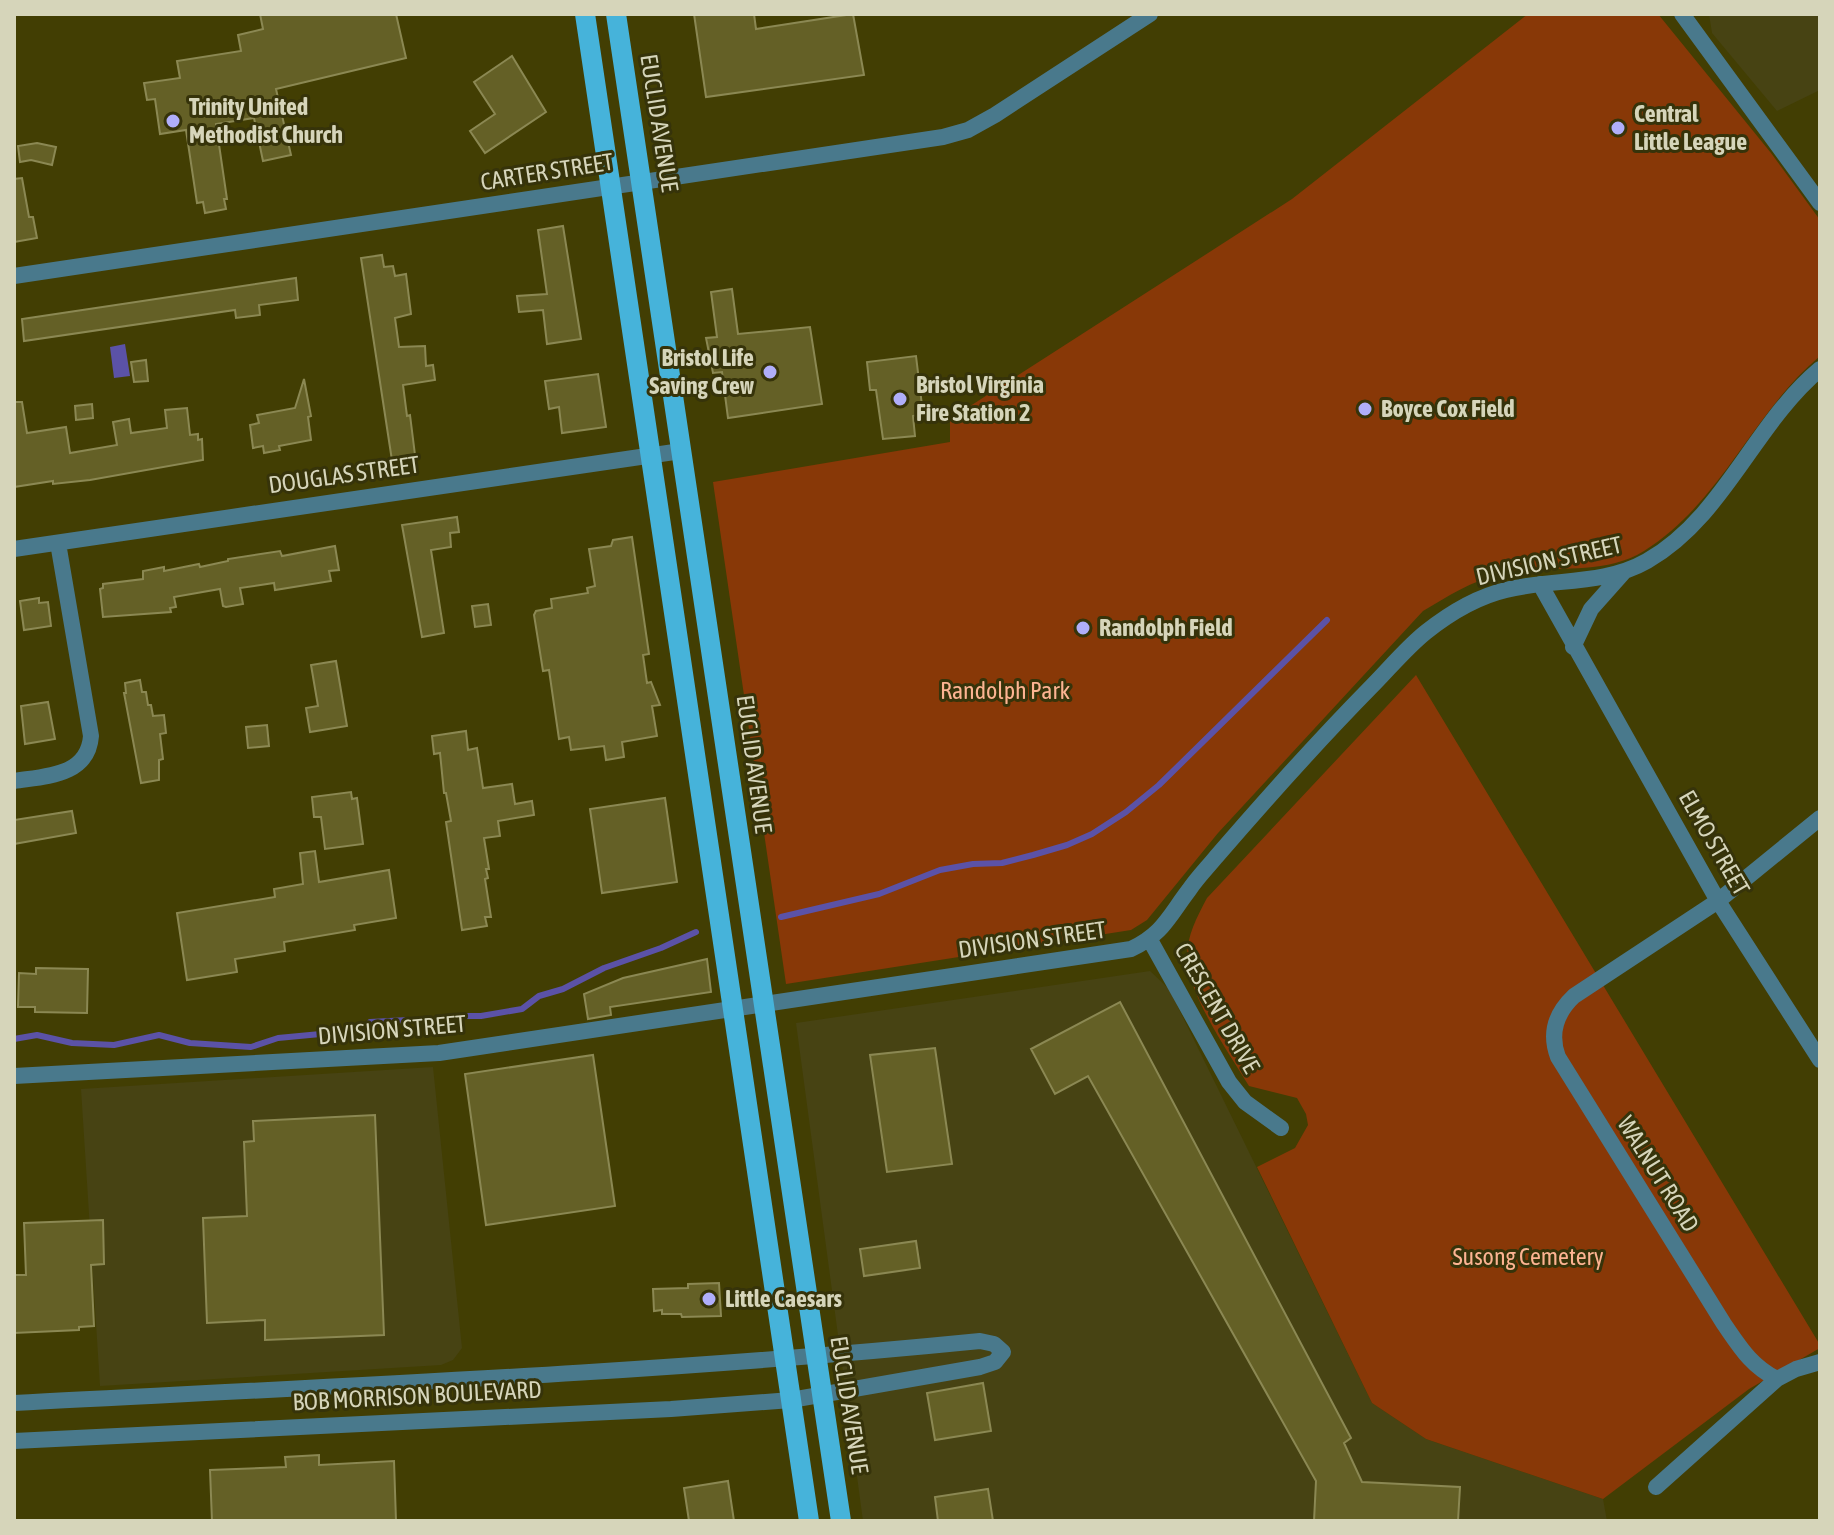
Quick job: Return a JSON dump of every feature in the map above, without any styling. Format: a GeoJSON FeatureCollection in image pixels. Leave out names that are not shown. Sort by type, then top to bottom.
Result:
{"type":"FeatureCollection","features":[{"type":"Feature","properties":{"kind":"main road"},"geometry":{"type":"LineString","coordinates":[[585,14],[809,1521]]}},
{"type":"Feature","properties":{"kind":"main road","name":"EUCLID AVENUE"},"geometry":{"type":"LineString","coordinates":[[616,14],[841,1521]]}},
{"type":"Feature","properties":{"kind":"street","name":"CARTER STREET"},"geometry":{"type":"LineString","coordinates":[[14,276],[943,137],[968,130],[995,115],[1150,14]]}},
{"type":"Feature","properties":{"kind":"street"},"geometry":{"type":"LineString","coordinates":[[1682,14],[1820,203]]}},
{"type":"Feature","properties":{"kind":"street","name":"DIVISION STREET"},"geometry":{"type":"LineString","coordinates":[[14,1076],[439,1053],[1131,949],[1150,940],[1163,928],[1189,889],[1262,803],[1424,633],[1452,612],[1478,599],[1540,584],[1597,579],[1647,561],[1673,542],[1704,512],[1774,420],[1820,369]]}},
{"type":"Feature","properties":{"kind":"street","name":"DOUGLAS STREET"},"geometry":{"type":"LineString","coordinates":[[14,549],[681,451]]}},
{"type":"Feature","properties":{"kind":"street"},"geometry":{"type":"LineString","coordinates":[[22,780],[76,767],[90,747],[91,736],[58,543]]}},
{"type":"Feature","properties":{"kind":"street"},"geometry":{"type":"LineString","coordinates":[[1573,647],[1591,609],[1623,572]]}},
{"type":"Feature","properties":{"kind":"street","name":"ELMO STREET"},"geometry":{"type":"LineString","coordinates":[[1540,584],[1718,901],[1820,1060]]}},
{"type":"Feature","properties":{"kind":"street","name":"WALNUT ROAD"},"geometry":{"type":"LineString","coordinates":[[1777,1379],[1749,1361],[1724,1324],[1558,1057],[1553,1037],[1556,1019],[1563,1006],[1718,901],[1820,818]]}},
{"type":"Feature","properties":{"kind":"street","name":"CRESCENT DRIVE"},"geometry":{"type":"LineString","coordinates":[[1150,940],[1229,1082],[1245,1102],[1281,1128]]}},
{"type":"Feature","properties":{"kind":"street","name":"BOB MORRISON BOULEVARD"},"geometry":{"type":"LineString","coordinates":[[14,1403],[483,1380],[815,1357],[980,1341],[994,1344],[1003,1352],[995,1362],[980,1367],[791,1400],[671,1409],[14,1441]]}},
{"type":"Feature","properties":{"kind":"street"},"geometry":{"type":"LineString","coordinates":[[1656,1487],[1777,1379],[1820,1362]]}},
{"type":"Feature","properties":{"kind":"shaded area"},"geometry":{"type":"Polygon","coordinates":[[[1709,14],[1820,14],[1820,90],[1777,111],[1712,33],[1709,14]]]}},
{"type":"Feature","properties":{"kind":"shaded area"},"geometry":{"type":"Polygon","coordinates":[[[125,344],[130,376],[114,378],[110,347],[125,344]]]}},
{"type":"Feature","properties":{"kind":"shaded area"},"geometry":{"type":"Polygon","coordinates":[[[1150,971],[1169,989],[1372,1403],[1426,1439],[1603,1499],[1607,1521],[863,1521],[796,1023],[1150,971]]]}},
{"type":"Feature","properties":{"kind":"shaded area"},"geometry":{"type":"Polygon","coordinates":[[[433,1067],[462,1348],[453,1360],[441,1365],[100,1386],[81,1089],[433,1067]]]}},
{"type":"Feature","properties":{"kind":"green space","name":"Randolph Park"},"geometry":{"type":"Polygon","coordinates":[[[1528,14],[1658,14],[1771,153],[1820,220],[1820,356],[1775,404],[1694,508],[1671,531],[1644,551],[1627,559],[1592,567],[1500,574],[1470,585],[1423,611],[1218,833],[1147,920],[1131,930],[786,984],[713,482],[950,442],[950,419],[1292,199],[1528,14]]]}},
{"type":"Feature","properties":{"kind":"green space","name":"Susong Cemetery"},"geometry":{"type":"Polygon","coordinates":[[[1416,675],[1820,1345],[1820,1348],[1749,1389],[1603,1499],[1426,1439],[1372,1403],[1257,1167],[1295,1148],[1308,1125],[1306,1114],[1297,1098],[1249,1086],[1211,1023],[1189,972],[1189,941],[1207,898],[1416,675]]]}},
{"type":"Feature","properties":{"kind":"building"},"geometry":{"type":"Polygon","coordinates":[[[260,14],[396,14],[406,58],[276,89],[291,155],[263,161],[254,118],[216,124],[226,209],[205,213],[203,202],[197,203],[186,130],[160,134],[155,99],[147,100],[144,83],[180,78],[177,61],[241,51],[238,35],[263,29],[260,14]]]}},
{"type":"Feature","properties":{"kind":"building"},"geometry":{"type":"Polygon","coordinates":[[[694,14],[754,14],[756,29],[853,14],[864,75],[706,97],[694,14]]]}},
{"type":"Feature","properties":{"kind":"building"},"geometry":{"type":"Polygon","coordinates":[[[512,56],[546,112],[485,153],[470,131],[495,114],[474,82],[512,56]]]}},
{"type":"Feature","properties":{"kind":"building"},"geometry":{"type":"Polygon","coordinates":[[[37,143],[56,147],[52,165],[31,160],[20,162],[18,146],[37,143]]]}},
{"type":"Feature","properties":{"kind":"building"},"geometry":{"type":"Polygon","coordinates":[[[22,178],[29,217],[33,217],[37,238],[14,242],[14,179],[22,178]]]}},
{"type":"Feature","properties":{"kind":"building"},"geometry":{"type":"Polygon","coordinates":[[[563,226],[581,339],[547,344],[543,310],[519,312],[517,296],[547,294],[538,230],[563,226]]]}},
{"type":"Feature","properties":{"kind":"building"},"geometry":{"type":"Polygon","coordinates":[[[382,255],[384,267],[393,266],[395,276],[406,274],[411,314],[395,318],[399,347],[425,346],[426,366],[433,365],[435,380],[403,385],[416,463],[393,467],[361,258],[382,255]]]}},
{"type":"Feature","properties":{"kind":"building"},"geometry":{"type":"Polygon","coordinates":[[[296,278],[298,300],[259,305],[260,315],[236,318],[235,310],[24,341],[22,319],[296,278]]]}},
{"type":"Feature","properties":{"kind":"building","name":"Bristol Life Saving Crew"},"geometry":{"type":"Polygon","coordinates":[[[732,289],[738,334],[810,327],[822,404],[728,418],[722,372],[713,373],[706,338],[717,337],[711,292],[732,289]]]}},
{"type":"Feature","properties":{"kind":"building","name":"Bristol Virginia Fire Station 2"},"geometry":{"type":"Polygon","coordinates":[[[916,356],[923,414],[913,416],[915,436],[883,439],[876,390],[870,390],[867,362],[916,356]]]}},
{"type":"Feature","properties":{"kind":"building"},"geometry":{"type":"Polygon","coordinates":[[[146,360],[148,381],[134,382],[131,362],[146,360]]]}},
{"type":"Feature","properties":{"kind":"building"},"geometry":{"type":"Polygon","coordinates":[[[598,374],[606,427],[562,433],[559,407],[549,409],[545,381],[598,374]]]}},
{"type":"Feature","properties":{"kind":"building"},"geometry":{"type":"Polygon","coordinates":[[[304,379],[311,416],[308,417],[311,440],[279,446],[280,450],[264,453],[263,446],[253,448],[250,425],[259,423],[257,415],[295,408],[304,379]]]}},
{"type":"Feature","properties":{"kind":"building"},"geometry":{"type":"Polygon","coordinates":[[[14,402],[22,402],[27,433],[66,427],[70,453],[117,445],[113,422],[129,419],[131,433],[167,428],[165,410],[187,408],[190,435],[198,434],[198,440],[202,439],[203,460],[90,480],[14,487],[14,402]]]}},
{"type":"Feature","properties":{"kind":"building"},"geometry":{"type":"Polygon","coordinates":[[[92,404],[93,418],[76,420],[75,406],[92,404]]]}},
{"type":"Feature","properties":{"kind":"building"},"geometry":{"type":"Polygon","coordinates":[[[457,517],[459,532],[450,533],[451,547],[431,550],[444,633],[422,637],[402,525],[457,517]]]}},
{"type":"Feature","properties":{"kind":"building"},"geometry":{"type":"Polygon","coordinates":[[[632,537],[649,654],[643,655],[647,683],[651,682],[660,705],[652,706],[657,736],[622,742],[624,757],[606,760],[604,746],[571,750],[569,737],[559,739],[549,670],[543,671],[534,615],[536,611],[552,608],[551,599],[588,593],[587,588],[595,586],[589,549],[611,546],[613,540],[632,537]]]}},
{"type":"Feature","properties":{"kind":"building"},"geometry":{"type":"Polygon","coordinates":[[[335,546],[339,570],[329,571],[331,581],[275,590],[274,583],[240,588],[243,604],[226,607],[223,606],[220,589],[174,597],[176,607],[170,608],[171,612],[103,617],[100,589],[103,584],[143,579],[143,571],[164,567],[164,571],[199,564],[200,567],[228,559],[280,551],[282,556],[335,546]]]}},
{"type":"Feature","properties":{"kind":"building"},"geometry":{"type":"Polygon","coordinates":[[[39,598],[39,603],[48,602],[51,626],[24,630],[20,601],[39,598]]]}},
{"type":"Feature","properties":{"kind":"building"},"geometry":{"type":"Polygon","coordinates":[[[488,604],[491,625],[475,627],[472,606],[488,604]]]}},
{"type":"Feature","properties":{"kind":"building"},"geometry":{"type":"Polygon","coordinates":[[[336,661],[347,726],[310,732],[306,708],[318,706],[311,665],[336,661]]]}},
{"type":"Feature","properties":{"kind":"building"},"geometry":{"type":"Polygon","coordinates":[[[140,680],[153,716],[164,715],[166,733],[160,734],[163,759],[159,760],[159,780],[141,783],[124,693],[125,683],[140,680]]]}},
{"type":"Feature","properties":{"kind":"building"},"geometry":{"type":"Polygon","coordinates":[[[48,702],[55,739],[25,744],[21,706],[48,702]]]}},
{"type":"Feature","properties":{"kind":"building"},"geometry":{"type":"Polygon","coordinates":[[[267,725],[269,746],[248,748],[246,727],[267,725]]]}},
{"type":"Feature","properties":{"kind":"building"},"geometry":{"type":"Polygon","coordinates":[[[466,731],[468,750],[477,748],[483,788],[512,784],[515,804],[532,801],[534,815],[498,821],[500,836],[484,838],[489,869],[486,869],[488,878],[485,879],[491,917],[485,917],[487,926],[462,930],[446,822],[451,821],[444,793],[440,753],[434,754],[432,736],[466,731]]]}},
{"type":"Feature","properties":{"kind":"building"},"geometry":{"type":"Polygon","coordinates":[[[351,792],[352,799],[357,798],[363,844],[325,849],[321,817],[314,817],[312,797],[351,792]]]}},
{"type":"Feature","properties":{"kind":"building"},"geometry":{"type":"Polygon","coordinates":[[[665,798],[677,882],[602,893],[590,809],[665,798]]]}},
{"type":"Feature","properties":{"kind":"building"},"geometry":{"type":"Polygon","coordinates":[[[72,811],[76,833],[14,844],[14,820],[72,811]]]}},
{"type":"Feature","properties":{"kind":"building"},"geometry":{"type":"Polygon","coordinates":[[[315,851],[319,882],[389,870],[396,918],[354,925],[355,930],[284,942],[285,951],[235,959],[237,972],[187,980],[177,913],[275,897],[274,889],[303,884],[300,853],[315,851]]]}},
{"type":"Feature","properties":{"kind":"building"},"geometry":{"type":"Polygon","coordinates":[[[707,959],[711,992],[610,1007],[611,1015],[588,1019],[584,994],[623,978],[707,959]]]}},
{"type":"Feature","properties":{"kind":"building"},"geometry":{"type":"Polygon","coordinates":[[[36,968],[88,969],[87,1013],[35,1012],[35,1007],[18,1007],[19,973],[36,974],[36,968]]]}},
{"type":"Feature","properties":{"kind":"building"},"geometry":{"type":"Polygon","coordinates":[[[1120,1002],[1351,1438],[1344,1443],[1362,1482],[1460,1487],[1458,1521],[1314,1521],[1316,1481],[1088,1076],[1055,1094],[1031,1049],[1120,1002]]]}},
{"type":"Feature","properties":{"kind":"building"},"geometry":{"type":"Polygon","coordinates":[[[935,1048],[952,1164],[887,1172],[870,1055],[935,1048]]]}},
{"type":"Feature","properties":{"kind":"building"},"geometry":{"type":"Polygon","coordinates":[[[593,1055],[615,1206],[486,1225],[465,1074],[593,1055]]]}},
{"type":"Feature","properties":{"kind":"building"},"geometry":{"type":"Polygon","coordinates":[[[375,1115],[384,1335],[265,1340],[265,1320],[207,1323],[203,1218],[247,1216],[244,1142],[254,1141],[253,1121],[375,1115]]]}},
{"type":"Feature","properties":{"kind":"building"},"geometry":{"type":"Polygon","coordinates":[[[103,1220],[104,1264],[91,1265],[94,1326],[79,1327],[79,1330],[14,1333],[14,1275],[26,1275],[24,1223],[103,1220]]]}},
{"type":"Feature","properties":{"kind":"building"},"geometry":{"type":"Polygon","coordinates":[[[916,1241],[920,1268],[864,1276],[860,1249],[916,1241]]]}},
{"type":"Feature","properties":{"kind":"building"},"geometry":{"type":"Polygon","coordinates":[[[719,1283],[721,1316],[682,1317],[681,1314],[654,1311],[653,1289],[719,1283]]]}},
{"type":"Feature","properties":{"kind":"building"},"geometry":{"type":"Polygon","coordinates":[[[983,1383],[991,1431],[935,1440],[927,1393],[983,1383]]]}},
{"type":"Feature","properties":{"kind":"building"},"geometry":{"type":"Polygon","coordinates":[[[319,1455],[319,1465],[394,1461],[396,1521],[212,1521],[210,1470],[286,1467],[285,1457],[319,1455]]]}},
{"type":"Feature","properties":{"kind":"building"},"geometry":{"type":"Polygon","coordinates":[[[728,1481],[734,1521],[689,1521],[684,1488],[728,1481]]]}},
{"type":"Feature","properties":{"kind":"building"},"geometry":{"type":"Polygon","coordinates":[[[988,1489],[993,1521],[938,1521],[935,1497],[988,1489]]]}},
{"type":"Feature","properties":{"kind":"waterway"},"geometry":{"type":"LineString","coordinates":[[781,917],[879,894],[940,870],[1002,863],[1033,855],[1092,834],[1159,785],[1327,620]]}},
{"type":"Feature","properties":{"kind":"waterway"},"geometry":{"type":"LineString","coordinates":[[452,1016],[481,1016],[522,1009],[539,996],[563,989],[604,968],[696,932]]}},
{"type":"Feature","properties":{"kind":"waterway"},"geometry":{"type":"LineString","coordinates":[[14,1039],[37,1035],[72,1043],[114,1045],[159,1035],[190,1043],[251,1047],[278,1038],[363,1030],[370,1022],[408,1020]]}},
{"type":"Feature","properties":{"kind":"place","name":"Trinity United Methodist Church"},"geometry":{"type":"Point","coordinates":[173,121]}},
{"type":"Feature","properties":{"kind":"place","name":"Central Little League"},"geometry":{"type":"Point","coordinates":[1618,128]}},
{"type":"Feature","properties":{"kind":"place","name":"Bristol Life Saving Crew"},"geometry":{"type":"Point","coordinates":[770,372]}},
{"type":"Feature","properties":{"kind":"place","name":"Bristol Virginia Fire Station 2"},"geometry":{"type":"Point","coordinates":[900,399]}},
{"type":"Feature","properties":{"kind":"place","name":"Boyce Cox Field"},"geometry":{"type":"Point","coordinates":[1365,409]}},
{"type":"Feature","properties":{"kind":"place","name":"Randolph Field"},"geometry":{"type":"Point","coordinates":[1083,628]}},
{"type":"Feature","properties":{"kind":"place","name":"Little Caesars"},"geometry":{"type":"Point","coordinates":[709,1299]}}]}
